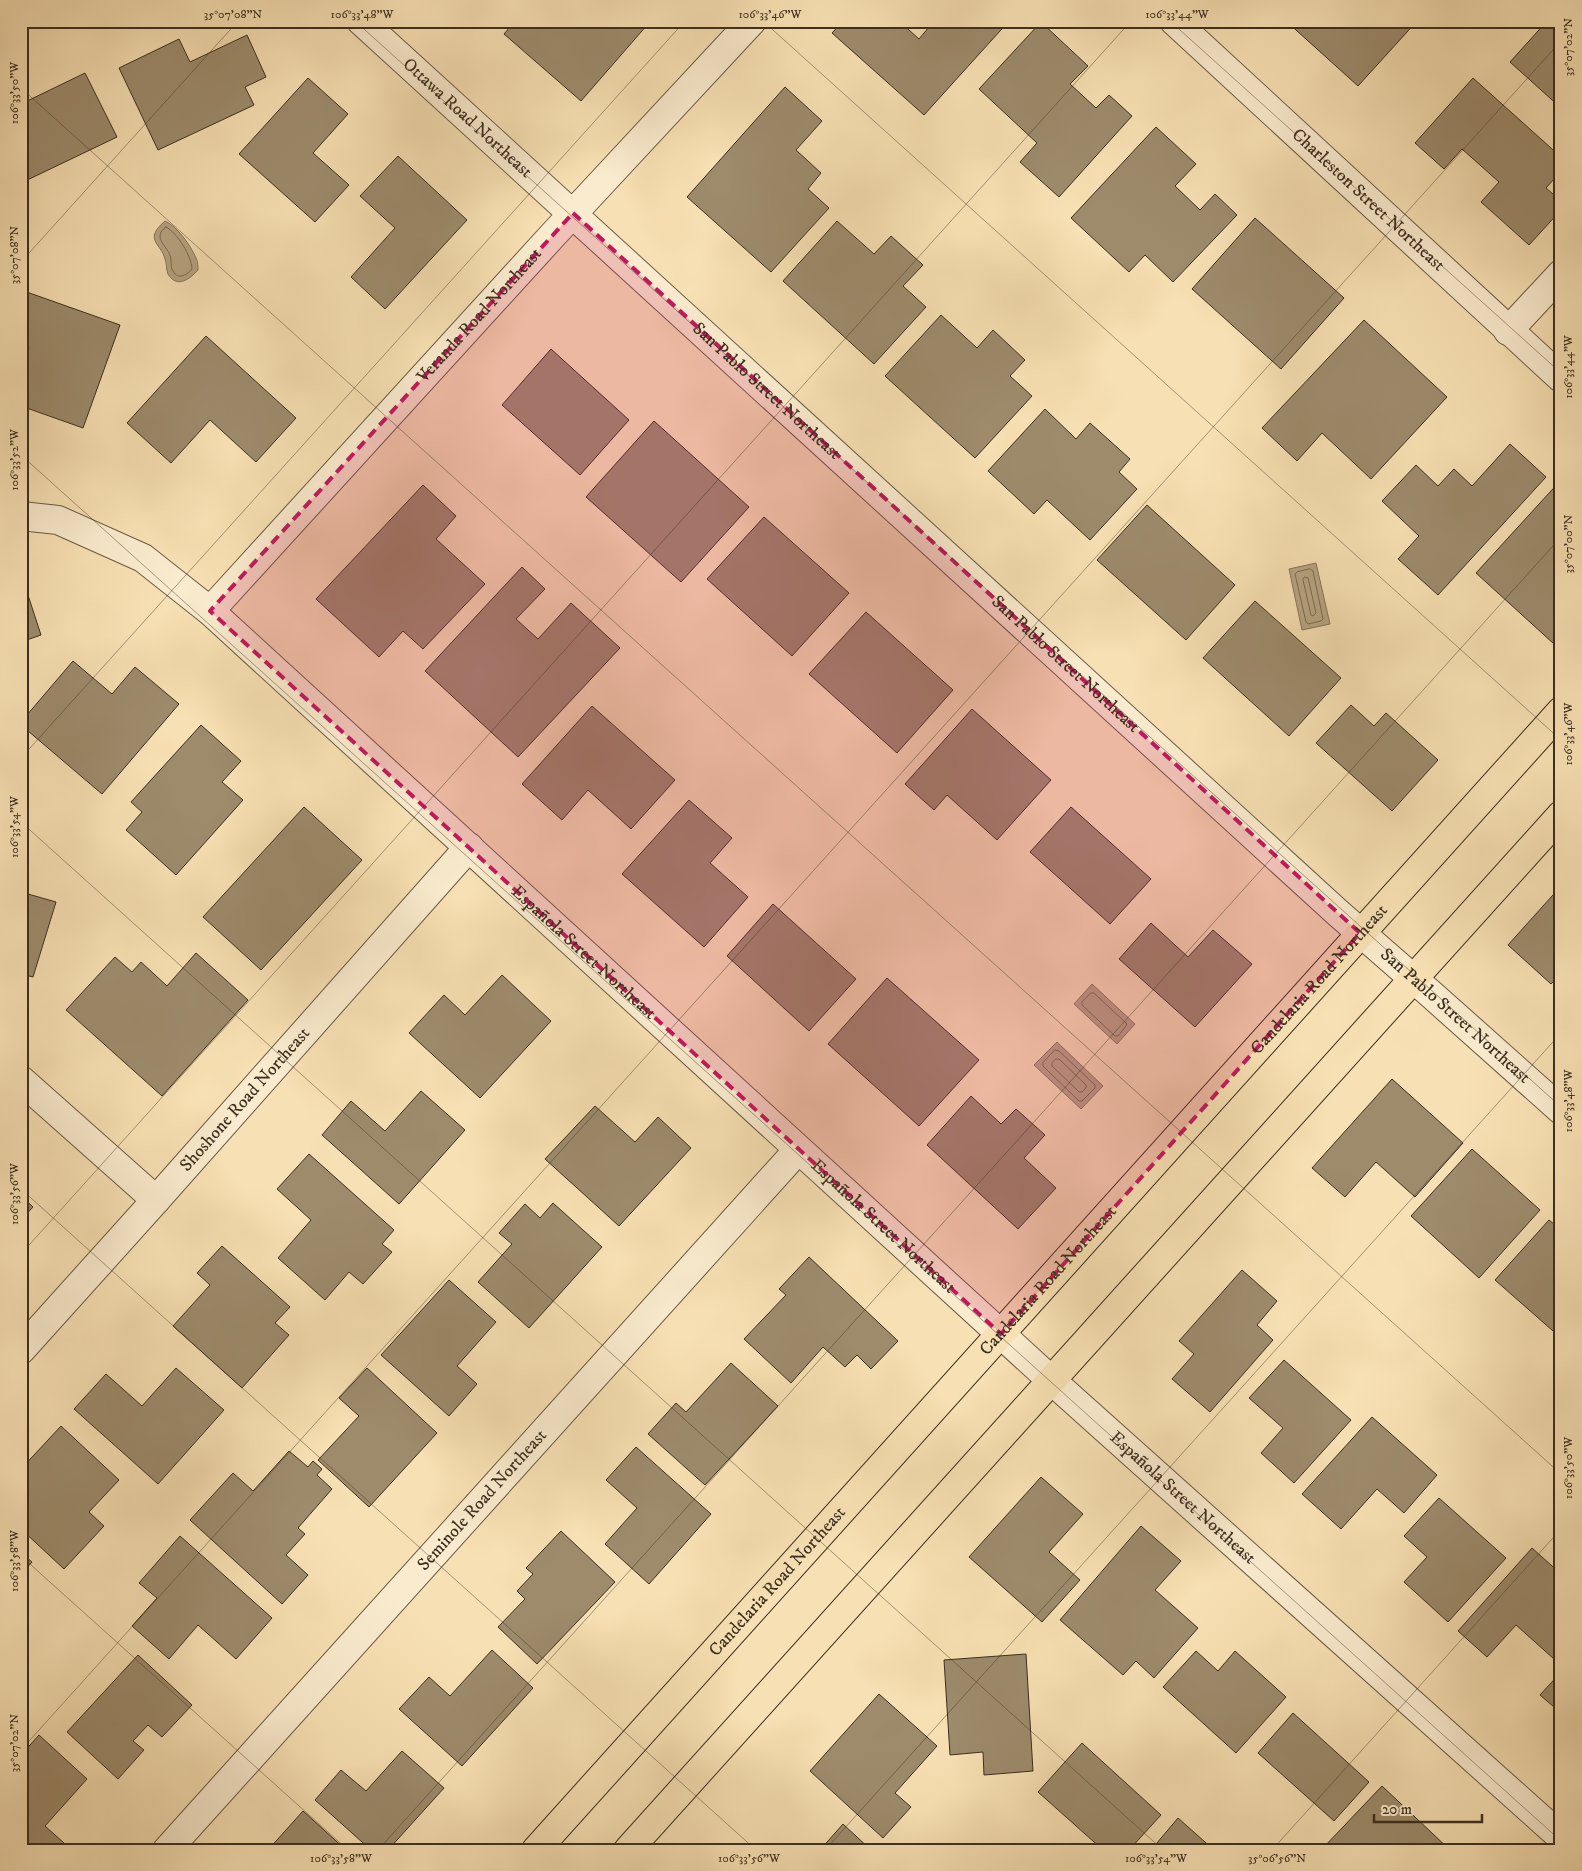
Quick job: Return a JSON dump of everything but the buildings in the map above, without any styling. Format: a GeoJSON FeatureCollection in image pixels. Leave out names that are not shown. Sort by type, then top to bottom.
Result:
{"type":"FeatureCollection","features":[{"type":"Feature","properties":{"kind":"main road","name":"Candelaria Road Northeast"},"geometry":{"type":"LineString","coordinates":[[536,1850],[1561,711]]}},
{"type":"Feature","properties":{"kind":"main road"},"geometry":{"type":"LineString","coordinates":[[628,1850],[1561,815]]}},
{"type":"Feature","properties":{"kind":"street","name":"Ottawa Road Northeast"},"geometry":{"type":"LineString","coordinates":[[361,21],[573,213]]}},
{"type":"Feature","properties":{"kind":"street","name":"Veranda Road Northeast"},"geometry":{"type":"LineString","coordinates":[[210,611],[573,213],[752,21]]}},
{"type":"Feature","properties":{"kind":"street","name":"Charleston Street Northeast"},"geometry":{"type":"LineString","coordinates":[[1174,21],[1561,378]]}},
{"type":"Feature","properties":{"kind":"street","name":"San Pablo Street Northeast"},"geometry":{"type":"LineString","coordinates":[[573,213],[1360,933],[1561,1110]]}},
{"type":"Feature","properties":{"kind":"street"},"geometry":{"type":"LineString","coordinates":[[1508,330],[1561,274]]}},
{"type":"Feature","properties":{"kind":"street","name":"Española Street Northeast"},"geometry":{"type":"LineString","coordinates":[[21,516],[58,520],[143,558],[210,611],[1051,1380],[1561,1837]]}},
{"type":"Feature","properties":{"kind":"street","name":"Shoshone Road Northeast"},"geometry":{"type":"LineString","coordinates":[[21,1350],[469,847]]}},
{"type":"Feature","properties":{"kind":"street"},"geometry":{"type":"LineString","coordinates":[[21,1080],[156,1200]]}},
{"type":"Feature","properties":{"kind":"street","name":"Seminole Road Northeast"},"geometry":{"type":"LineString","coordinates":[[167,1850],[798,1150]]}},
{"type":"Feature","properties":{"kind":"highlighted area"},"geometry":{"type":"Polygon","coordinates":[[[573,213],[1360,933],[1001,1334],[210,611],[573,213]]]}},
{"type":"Feature","properties":{"kind":"water"},"geometry":{"type":"Polygon","coordinates":[[[165,221],[183,237],[197,261],[198,270],[191,277],[183,281],[175,281],[168,274],[166,261],[155,241],[155,233],[165,221]]]}},
{"type":"Feature","properties":{"kind":"water"},"geometry":{"type":"Polygon","coordinates":[[[1316,563],[1330,624],[1302,630],[1289,569],[1316,563]]]}},
{"type":"Feature","properties":{"kind":"water"},"geometry":{"type":"Polygon","coordinates":[[[1092,984],[1135,1024],[1117,1044],[1074,1004],[1092,984]]]}},
{"type":"Feature","properties":{"kind":"water"},"geometry":{"type":"Polygon","coordinates":[[[1057,1042],[1103,1086],[1081,1109],[1034,1065],[1057,1042]]]}}]}
